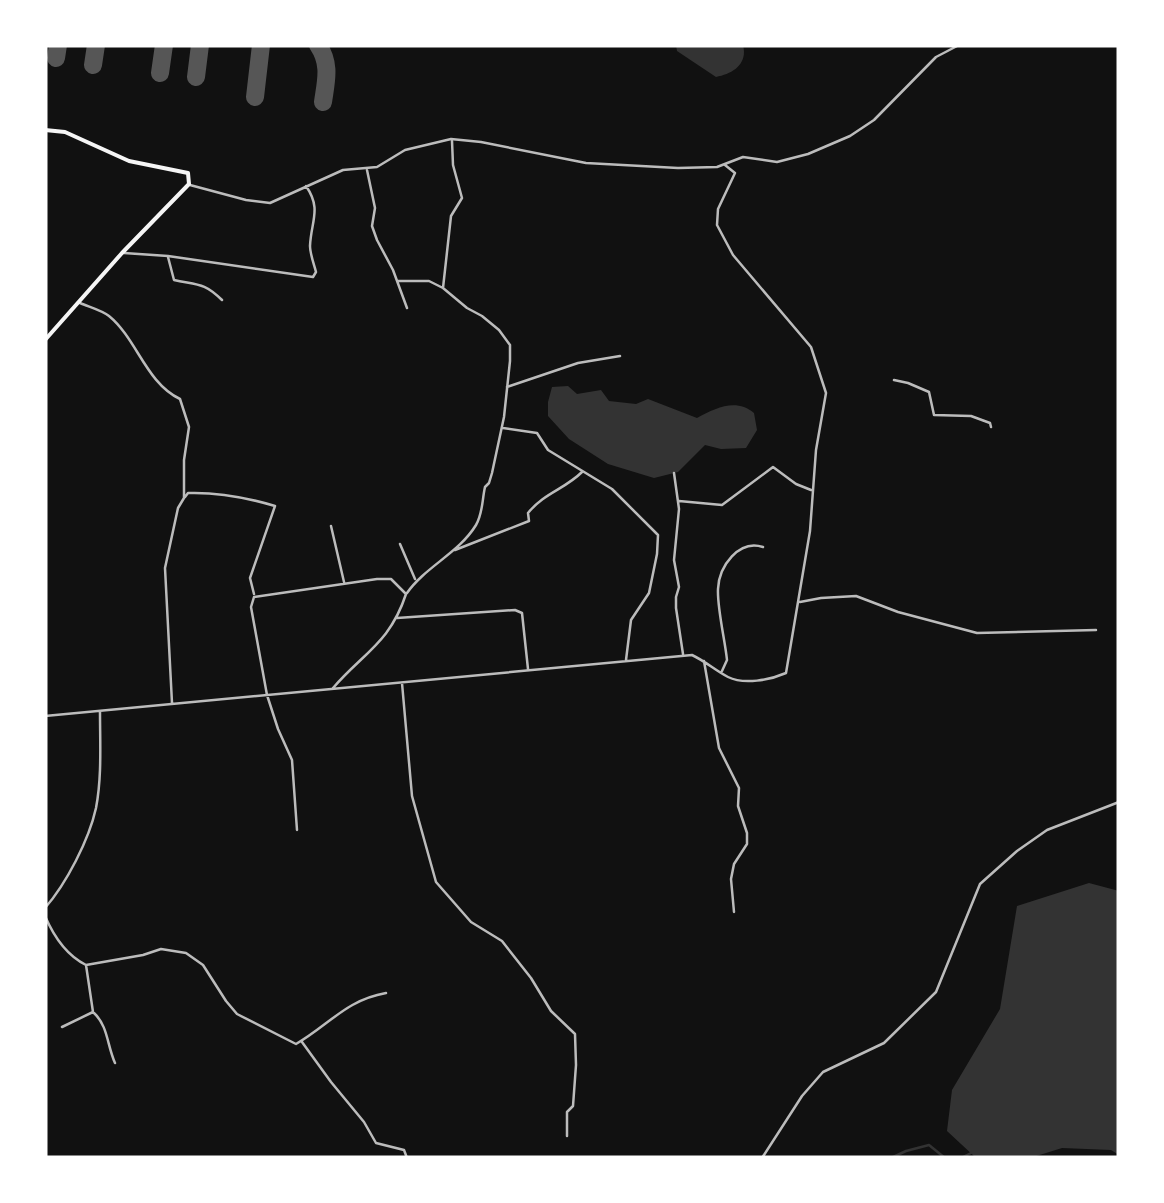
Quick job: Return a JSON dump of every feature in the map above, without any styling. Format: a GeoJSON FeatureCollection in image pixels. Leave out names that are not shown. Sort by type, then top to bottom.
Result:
{"type":"FeatureCollection","features":[{"type":"Feature","properties":{"kind":"main road"},"geometry":{"type":"LineString","coordinates":[[45,130],[65,132],[130,160],[188,173],[188,184],[45,340]]}},
{"type":"Feature","properties":{"kind":"street"},"geometry":{"type":"LineString","coordinates":[[188,184],[270,203],[343,170],[377,168],[413,146],[452,140],[586,163],[678,168],[725,165],[743,158],[777,162],[850,136],[874,120],[936,57],[959,45]]}},
{"type":"Feature","properties":{"kind":"street"},"geometry":{"type":"LineString","coordinates":[[443,288],[451,216],[462,198],[453,164],[452,140]]}},
{"type":"Feature","properties":{"kind":"street"},"geometry":{"type":"LineString","coordinates":[[45,716],[692,655],[740,680],[776,678],[786,673],[810,532],[826,393],[811,348],[733,255],[717,224],[718,210],[733,181],[734,173],[725,165]]}},
{"type":"Feature","properties":{"kind":"street"},"geometry":{"type":"LineString","coordinates":[[366,168],[375,208],[372,226],[407,308]]}},
{"type":"Feature","properties":{"kind":"street"},"geometry":{"type":"LineString","coordinates":[[122,253],[313,277],[316,272],[310,244],[316,217],[314,201],[306,186]]}},
{"type":"Feature","properties":{"kind":"street"},"geometry":{"type":"LineString","coordinates":[[168,256],[174,280],[199,283],[222,300]]}},
{"type":"Feature","properties":{"kind":"street"},"geometry":{"type":"LineString","coordinates":[[332,689],[371,653],[416,580],[476,526],[501,428],[510,345],[499,330],[443,288],[428,281],[397,281]]}},
{"type":"Feature","properties":{"kind":"street"},"geometry":{"type":"LineString","coordinates":[[79,303],[112,319],[167,393],[180,399],[189,427],[184,498]]}},
{"type":"Feature","properties":{"kind":"street"},"geometry":{"type":"LineString","coordinates":[[506,388],[578,363],[620,356]]}},
{"type":"Feature","properties":{"kind":"street"},"geometry":{"type":"LineString","coordinates":[[894,380],[928,392],[934,415],[971,416],[990,423],[991,428]]}},
{"type":"Feature","properties":{"kind":"street"},"geometry":{"type":"LineString","coordinates":[[501,428],[537,433],[548,450],[612,489],[658,535],[649,593],[630,620],[626,661]]}},
{"type":"Feature","properties":{"kind":"street"},"geometry":{"type":"LineString","coordinates":[[678,500],[722,505],[773,467],[812,491]]}},
{"type":"Feature","properties":{"kind":"street"},"geometry":{"type":"LineString","coordinates":[[448,552],[528,522],[528,513],[535,504],[583,471]]}},
{"type":"Feature","properties":{"kind":"street"},"geometry":{"type":"LineString","coordinates":[[674,473],[679,510],[674,560],[676,608],[683,656]]}},
{"type":"Feature","properties":{"kind":"street"},"geometry":{"type":"LineString","coordinates":[[172,704],[165,568],[178,508],[188,493],[210,492],[243,496],[275,506],[250,578],[254,597],[251,607],[266,696],[292,760],[296,830]]}},
{"type":"Feature","properties":{"kind":"street"},"geometry":{"type":"LineString","coordinates":[[331,526],[345,584]]}},
{"type":"Feature","properties":{"kind":"street"},"geometry":{"type":"LineString","coordinates":[[400,544],[416,580]]}},
{"type":"Feature","properties":{"kind":"street"},"geometry":{"type":"LineString","coordinates":[[722,672],[727,660],[718,588],[722,574],[738,550],[764,547]]}},
{"type":"Feature","properties":{"kind":"street"},"geometry":{"type":"LineString","coordinates":[[254,597],[391,579],[406,594]]}},
{"type":"Feature","properties":{"kind":"street"},"geometry":{"type":"LineString","coordinates":[[798,602],[856,596],[898,612],[977,633],[1096,630]]}},
{"type":"Feature","properties":{"kind":"street"},"geometry":{"type":"LineString","coordinates":[[396,618],[522,612],[528,670]]}},
{"type":"Feature","properties":{"kind":"street"},"geometry":{"type":"LineString","coordinates":[[704,661],[718,748],[739,788],[738,806],[747,833],[747,844],[734,864],[731,879],[734,912]]}},
{"type":"Feature","properties":{"kind":"street"},"geometry":{"type":"LineString","coordinates":[[402,682],[412,796],[436,882],[471,922],[502,941],[551,1012],[575,1034],[576,1065],[572,1106],[567,1112],[567,1136]]}},
{"type":"Feature","properties":{"kind":"street"},"geometry":{"type":"LineString","coordinates":[[45,908],[80,849],[96,810],[100,710]]}},
{"type":"Feature","properties":{"kind":"street"},"geometry":{"type":"LineString","coordinates":[[762,1158],[802,1096],[823,1072],[884,1043],[936,992],[980,884],[1047,830],[1119,802]]}},
{"type":"Feature","properties":{"kind":"street"},"geometry":{"type":"LineString","coordinates":[[45,916],[70,954],[86,965],[92,1012]]}},
{"type":"Feature","properties":{"kind":"street"},"geometry":{"type":"LineString","coordinates":[[86,965],[160,949],[186,953],[203,965],[237,1014],[296,1044],[350,1005],[386,993]]}},
{"type":"Feature","properties":{"kind":"street"},"geometry":{"type":"LineString","coordinates":[[62,1028],[92,1012],[98,1014],[114,1063]]}},
{"type":"Feature","properties":{"kind":"street"},"geometry":{"type":"LineString","coordinates":[[301,1041],[376,1143],[404,1150],[407,1158]]}},
{"type":"Feature","properties":{"kind":"shaded area"},"geometry":{"type":"Polygon","coordinates":[[[676,45],[743,45],[744,52],[733,71],[716,77],[677,51],[676,45]]]}},
{"type":"Feature","properties":{"kind":"shaded area"},"geometry":{"type":"Polygon","coordinates":[[[568,386],[577,394],[601,390],[609,401],[636,404],[648,399],[697,418],[719,408],[740,406],[754,413],[757,430],[746,448],[705,445],[678,472],[654,478],[608,464],[569,439],[548,416],[552,387],[568,386]]]}},
{"type":"Feature","properties":{"kind":"shaded area"},"geometry":{"type":"Polygon","coordinates":[[[1089,883],[1119,891],[1119,1155],[1111,1150],[1062,1148],[1030,1158],[975,1157],[947,1131],[952,1090],[1000,1009],[1017,906],[1089,883]]]}},
{"type":"Feature","properties":{"kind":"waterway"},"geometry":{"type":"LineString","coordinates":[[891,1158],[929,1145],[945,1158]]}},
{"type":"Feature","properties":{"kind":"waterway"},"geometry":{"type":"LineString","coordinates":[[961,1158],[971,1153]]}},
{"type":"Feature","properties":{"kind":"taxiway"},"geometry":{"type":"LineString","coordinates":[[56,58],[58,45]]}},
{"type":"Feature","properties":{"kind":"taxiway"},"geometry":{"type":"LineString","coordinates":[[93,65],[96,45]]}},
{"type":"Feature","properties":{"kind":"taxiway"},"geometry":{"type":"LineString","coordinates":[[160,73],[164,45]]}},
{"type":"Feature","properties":{"kind":"taxiway"},"geometry":{"type":"LineString","coordinates":[[196,77],[200,45]]}},
{"type":"Feature","properties":{"kind":"taxiway"},"geometry":{"type":"LineString","coordinates":[[255,97],[261,45]]}},
{"type":"Feature","properties":{"kind":"taxiway"},"geometry":{"type":"LineString","coordinates":[[318,45],[326,66],[323,102]]}}]}
